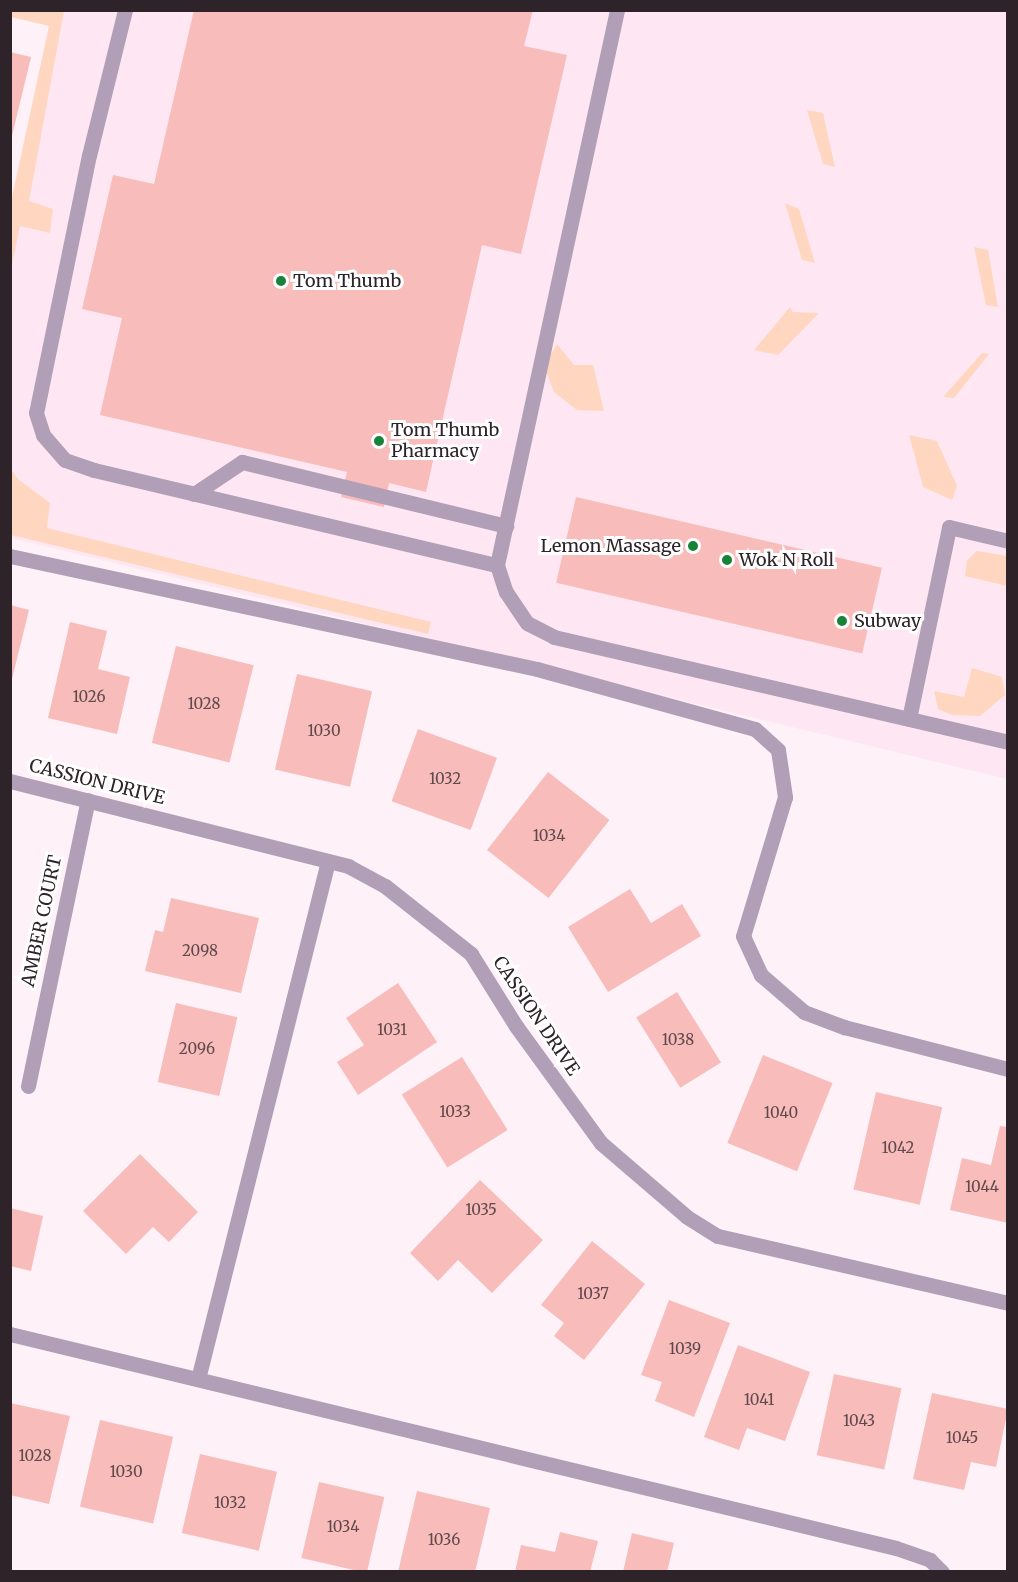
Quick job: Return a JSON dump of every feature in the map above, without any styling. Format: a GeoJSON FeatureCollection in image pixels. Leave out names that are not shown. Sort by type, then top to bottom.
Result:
{"type":"FeatureCollection","features":[{"type":"Feature","properties":{"kind":"street"},"geometry":{"type":"LineString","coordinates":[[125,10],[89,155],[36,413],[44,435],[65,459],[194,494],[497,565]]}},
{"type":"Feature","properties":{"kind":"street"},"geometry":{"type":"LineString","coordinates":[[617,10],[497,565],[506,592],[527,623],[540,632],[1008,742]]}},
{"type":"Feature","properties":{"kind":"street"},"geometry":{"type":"LineString","coordinates":[[194,494],[242,462],[506,526]]}},
{"type":"Feature","properties":{"kind":"street"},"geometry":{"type":"LineString","coordinates":[[909,719],[949,527],[1008,541]]}},
{"type":"Feature","properties":{"kind":"street"},"geometry":{"type":"LineString","coordinates":[[10,556],[537,669],[755,729],[778,750],[785,797],[743,936],[761,975],[804,1012],[844,1027],[1008,1069]]}},
{"type":"Feature","properties":{"kind":"street","name":"CASSION DRIVE"},"geometry":{"type":"LineString","coordinates":[[10,781],[348,866],[385,886],[471,954],[516,1026],[601,1143],[687,1217],[718,1236],[1008,1303]]}},
{"type":"Feature","properties":{"kind":"street","name":"AMBER COURT"},"geometry":{"type":"LineString","coordinates":[[28,1086],[88,800]]}},
{"type":"Feature","properties":{"kind":"street"},"geometry":{"type":"LineString","coordinates":[[198,1379],[328,861]]}},
{"type":"Feature","properties":{"kind":"street"},"geometry":{"type":"LineString","coordinates":[[10,1334],[896,1548],[930,1560],[942,1572]]}},
{"type":"Feature","properties":{"kind":"shaded area"},"geometry":{"type":"Polygon","coordinates":[[[11,10],[64,11],[29,201],[53,209],[50,233],[20,226],[11,269],[11,202],[49,26],[11,17],[11,10]]]}},
{"type":"Feature","properties":{"kind":"shaded area"},"geometry":{"type":"Polygon","coordinates":[[[60,11],[1007,11],[1007,779],[11,538],[11,205],[60,11]]]}},
{"type":"Feature","properties":{"kind":"shaded area"},"geometry":{"type":"Polygon","coordinates":[[[807,110],[823,113],[835,167],[823,164],[807,110]]]}},
{"type":"Feature","properties":{"kind":"shaded area"},"geometry":{"type":"Polygon","coordinates":[[[785,203],[799,209],[815,263],[802,260],[785,203]]]}},
{"type":"Feature","properties":{"kind":"shaded area"},"geometry":{"type":"Polygon","coordinates":[[[974,247],[988,250],[998,307],[986,305],[974,247]]]}},
{"type":"Feature","properties":{"kind":"shaded area"},"geometry":{"type":"Polygon","coordinates":[[[790,307],[793,312],[819,313],[778,355],[754,350],[790,307]]]}},
{"type":"Feature","properties":{"kind":"shaded area"},"geometry":{"type":"Polygon","coordinates":[[[557,344],[574,365],[593,365],[604,411],[577,410],[554,392],[544,366],[557,344]]]}},
{"type":"Feature","properties":{"kind":"shaded area"},"geometry":{"type":"Polygon","coordinates":[[[982,353],[989,354],[954,398],[943,397],[982,353]]]}},
{"type":"Feature","properties":{"kind":"shaded area"},"geometry":{"type":"Polygon","coordinates":[[[909,435],[937,441],[957,486],[952,500],[923,487],[909,435]]]}},
{"type":"Feature","properties":{"kind":"shaded area"},"geometry":{"type":"Polygon","coordinates":[[[10,468],[18,479],[50,503],[47,528],[431,622],[428,634],[11,535],[10,468]]]}},
{"type":"Feature","properties":{"kind":"shaded area"},"geometry":{"type":"Polygon","coordinates":[[[977,551],[1007,556],[1007,586],[965,576],[967,560],[977,551]]]}},
{"type":"Feature","properties":{"kind":"shaded area"},"geometry":{"type":"Polygon","coordinates":[[[972,668],[1002,677],[1005,695],[980,716],[952,715],[938,709],[934,691],[964,697],[972,668]]]}},
{"type":"Feature","properties":{"kind":"building","name":"Tom Thumb"},"geometry":{"type":"Polygon","coordinates":[[[194,10],[533,10],[524,46],[567,55],[521,254],[482,245],[426,492],[389,483],[384,507],[341,497],[347,472],[100,415],[122,318],[82,309],[113,175],[154,184],[194,10]]]}},
{"type":"Feature","properties":{"kind":"building"},"geometry":{"type":"Polygon","coordinates":[[[10,52],[31,57],[11,140],[10,140],[10,52]]]}},
{"type":"Feature","properties":{"kind":"building"},"geometry":{"type":"Polygon","coordinates":[[[576,497],[882,568],[862,653],[556,583],[576,497]]]}},
{"type":"Feature","properties":{"kind":"building"},"geometry":{"type":"Polygon","coordinates":[[[10,605],[29,610],[11,683],[10,683],[10,605]]]}},
{"type":"Feature","properties":{"kind":"building"},"geometry":{"type":"Polygon","coordinates":[[[70,622],[107,631],[98,669],[130,677],[117,734],[48,718],[70,622]]]}},
{"type":"Feature","properties":{"kind":"building"},"geometry":{"type":"Polygon","coordinates":[[[176,646],[254,665],[229,762],[152,743],[176,646]]]}},
{"type":"Feature","properties":{"kind":"building"},"geometry":{"type":"Polygon","coordinates":[[[297,674],[372,691],[350,787],[275,769],[297,674]]]}},
{"type":"Feature","properties":{"kind":"building"},"geometry":{"type":"Polygon","coordinates":[[[418,729],[497,758],[471,830],[392,801],[418,729]]]}},
{"type":"Feature","properties":{"kind":"building"},"geometry":{"type":"Polygon","coordinates":[[[548,772],[609,820],[549,898],[487,850],[548,772]]]}},
{"type":"Feature","properties":{"kind":"building"},"geometry":{"type":"Polygon","coordinates":[[[630,889],[651,923],[682,904],[701,936],[608,992],[568,927],[630,889]]]}},
{"type":"Feature","properties":{"kind":"building"},"geometry":{"type":"Polygon","coordinates":[[[171,898],[259,918],[241,993],[145,971],[155,930],[163,932],[171,898]]]}},
{"type":"Feature","properties":{"kind":"building"},"geometry":{"type":"Polygon","coordinates":[[[398,983],[437,1042],[358,1095],[337,1062],[364,1045],[346,1018],[398,983]]]}},
{"type":"Feature","properties":{"kind":"building"},"geometry":{"type":"Polygon","coordinates":[[[677,992],[721,1062],[680,1088],[636,1017],[677,992]]]}},
{"type":"Feature","properties":{"kind":"building"},"geometry":{"type":"Polygon","coordinates":[[[176,1003],[237,1017],[219,1096],[158,1082],[176,1003]]]}},
{"type":"Feature","properties":{"kind":"building"},"geometry":{"type":"Polygon","coordinates":[[[763,1055],[833,1083],[797,1171],[727,1143],[763,1055]]]}},
{"type":"Feature","properties":{"kind":"building"},"geometry":{"type":"Polygon","coordinates":[[[462,1057],[508,1130],[447,1168],[402,1095],[462,1057]]]}},
{"type":"Feature","properties":{"kind":"building"},"geometry":{"type":"Polygon","coordinates":[[[876,1092],[942,1107],[920,1205],[854,1189],[876,1092]]]}},
{"type":"Feature","properties":{"kind":"building"},"geometry":{"type":"Polygon","coordinates":[[[1000,1126],[1008,1127],[1008,1223],[950,1210],[962,1158],[991,1165],[1000,1126]]]}},
{"type":"Feature","properties":{"kind":"building"},"geometry":{"type":"Polygon","coordinates":[[[140,1154],[198,1212],[169,1242],[153,1227],[126,1254],[83,1211],[140,1154]]]}},
{"type":"Feature","properties":{"kind":"building"},"geometry":{"type":"Polygon","coordinates":[[[480,1180],[543,1240],[492,1293],[458,1260],[438,1281],[410,1253],[480,1180]]]}},
{"type":"Feature","properties":{"kind":"building"},"geometry":{"type":"Polygon","coordinates":[[[10,1208],[43,1216],[31,1271],[10,1266],[10,1208]]]}},
{"type":"Feature","properties":{"kind":"building"},"geometry":{"type":"Polygon","coordinates":[[[592,1241],[645,1284],[584,1360],[554,1336],[564,1323],[541,1305],[592,1241]]]}},
{"type":"Feature","properties":{"kind":"building"},"geometry":{"type":"Polygon","coordinates":[[[669,1300],[730,1323],[694,1417],[655,1401],[662,1382],[641,1375],[669,1300]]]}},
{"type":"Feature","properties":{"kind":"building"},"geometry":{"type":"Polygon","coordinates":[[[738,1345],[810,1372],[785,1441],[747,1428],[739,1450],[704,1437],[738,1345]]]}},
{"type":"Feature","properties":{"kind":"building"},"geometry":{"type":"Polygon","coordinates":[[[834,1374],[901,1388],[884,1470],[817,1455],[834,1374]]]}},
{"type":"Feature","properties":{"kind":"building"},"geometry":{"type":"Polygon","coordinates":[[[932,1393],[1008,1409],[996,1467],[971,1462],[964,1490],[913,1479],[932,1393]]]}},
{"type":"Feature","properties":{"kind":"building"},"geometry":{"type":"Polygon","coordinates":[[[10,1403],[70,1416],[49,1504],[10,1495],[10,1403]]]}},
{"type":"Feature","properties":{"kind":"building"},"geometry":{"type":"Polygon","coordinates":[[[100,1420],[173,1437],[153,1524],[80,1507],[100,1420]]]}},
{"type":"Feature","properties":{"kind":"building"},"geometry":{"type":"Polygon","coordinates":[[[200,1454],[277,1472],[259,1551],[182,1533],[200,1454]]]}},
{"type":"Feature","properties":{"kind":"building"},"geometry":{"type":"Polygon","coordinates":[[[319,1482],[384,1497],[367,1572],[301,1558],[319,1482]]]}},
{"type":"Feature","properties":{"kind":"building"},"geometry":{"type":"Polygon","coordinates":[[[417,1491],[490,1508],[475,1572],[398,1572],[417,1491]]]}},
{"type":"Feature","properties":{"kind":"building"},"geometry":{"type":"Polygon","coordinates":[[[560,1532],[598,1541],[590,1572],[515,1572],[521,1545],[555,1552],[560,1532]]]}},
{"type":"Feature","properties":{"kind":"building"},"geometry":{"type":"Polygon","coordinates":[[[632,1533],[674,1543],[667,1572],[623,1572],[632,1533]]]}},
{"type":"Feature","properties":{"kind":"place","name":"Tom Thumb"},"geometry":{"type":"Point","coordinates":[281,281]}},
{"type":"Feature","properties":{"kind":"place","name":"Tom Thumb Pharmacy"},"geometry":{"type":"Point","coordinates":[379,441]}},
{"type":"Feature","properties":{"kind":"place","name":"Lemon Massage"},"geometry":{"type":"Point","coordinates":[693,546]}},
{"type":"Feature","properties":{"kind":"place","name":"Wok N Roll"},"geometry":{"type":"Point","coordinates":[727,560]}},
{"type":"Feature","properties":{"kind":"place","name":"Subway"},"geometry":{"type":"Point","coordinates":[842,621]}}]}
